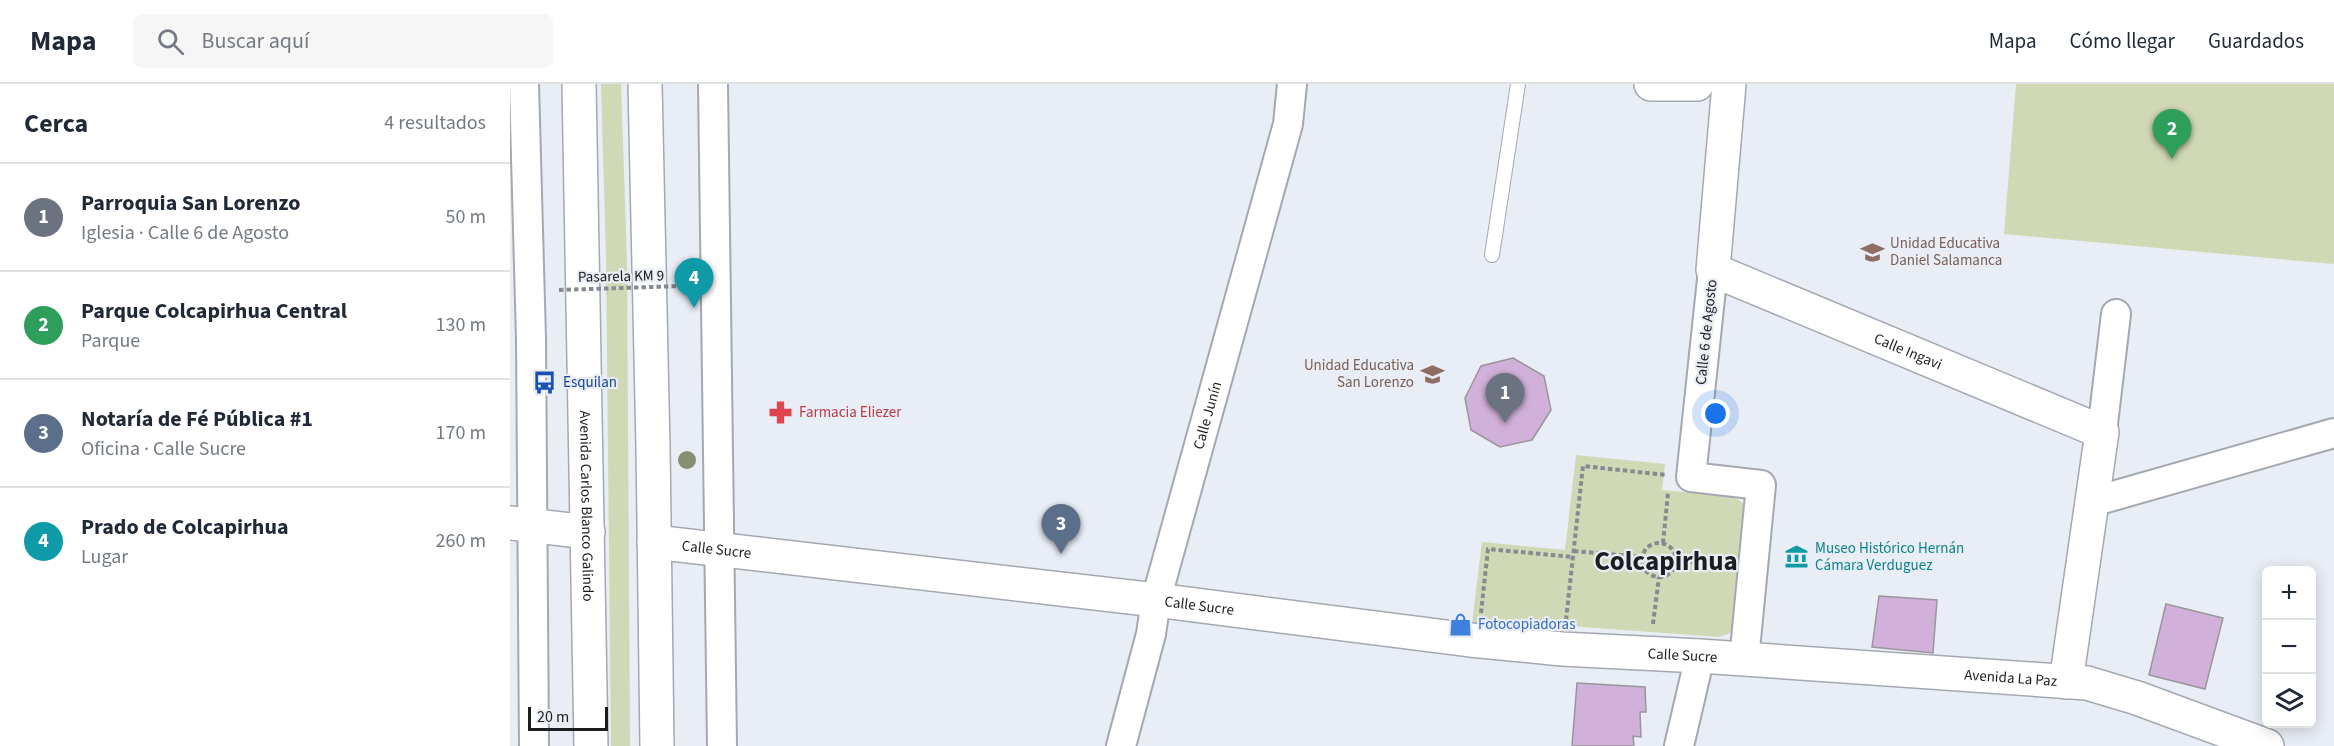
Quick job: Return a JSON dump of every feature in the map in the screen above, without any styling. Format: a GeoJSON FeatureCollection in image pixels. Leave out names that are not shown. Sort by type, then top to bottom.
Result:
{"type":"FeatureCollection","features":[{"type":"Feature","properties":{"kind":"main road","name":"Avenida Carlos Blanco Galindo"},"geometry":{"type":"LineString","coordinates":[[579,84],[591,746]]}},
{"type":"Feature","properties":{"kind":"main road"},"geometry":{"type":"LineString","coordinates":[[645,84],[657,746]]}},
{"type":"Feature","properties":{"kind":"main road"},"geometry":{"type":"LineString","coordinates":[[1652,84],[1697,84]]}},
{"type":"Feature","properties":{"kind":"main road","name":"Calle 6 de Agosto"},"geometry":{"type":"LineString","coordinates":[[1713,270],[1729,84]]}},
{"type":"Feature","properties":{"kind":"main road","name":"Calle Ingavi"},"geometry":{"type":"LineString","coordinates":[[1713,270],[2102,432]]}},
{"type":"Feature","properties":{"kind":"main road"},"geometry":{"type":"LineString","coordinates":[[2066,682],[2102,432]]}},
{"type":"Feature","properties":{"kind":"main road"},"geometry":{"type":"LineString","coordinates":[[521,525],[588,532]]}},
{"type":"Feature","properties":{"kind":"main road","name":"Calle Sucre"},"geometry":{"type":"LineString","coordinates":[[654,542],[1155,600],[1470,640],[1562,649],[1744,660]]}},
{"type":"Feature","properties":{"kind":"main road","name":"Avenida La Paz"},"geometry":{"type":"LineString","coordinates":[[1744,660],[2087,683],[2137,698],[2266,746]]}},
{"type":"Feature","properties":{"kind":"street"},"geometry":{"type":"LineString","coordinates":[[524,84],[531,339],[521,525],[534,746]]}},
{"type":"Feature","properties":{"kind":"street"},"geometry":{"type":"LineString","coordinates":[[713,84],[722,746]]}},
{"type":"Feature","properties":{"kind":"street","name":"Calle Junín"},"geometry":{"type":"LineString","coordinates":[[1121,746],[1151,633],[1155,600],[1288,124],[1292,84]]}},
{"type":"Feature","properties":{"kind":"street","name":"Calle 6 de Agosto"},"geometry":{"type":"LineString","coordinates":[[1713,270],[1691,477],[1761,485],[1744,660]]}},
{"type":"Feature","properties":{"kind":"street"},"geometry":{"type":"LineString","coordinates":[[2102,432],[2116,314]]}},
{"type":"Feature","properties":{"kind":"street"},"geometry":{"type":"LineString","coordinates":[[2092,502],[2334,433]]}},
{"type":"Feature","properties":{"kind":"street"},"geometry":{"type":"LineString","coordinates":[[1680,746],[1700,656]]}},
{"type":"Feature","properties":{"kind":"lane"},"geometry":{"type":"LineString","coordinates":[[1492,255],[1518,84]]}},
{"type":"Feature","properties":{"kind":"path","name":"Pasarela KM 9"},"geometry":{"type":"LineString","coordinates":[[559,290],[683,286]]}},
{"type":"Feature","properties":{"kind":"path"},"geometry":{"type":"LineString","coordinates":[[1562,649],[1583,466],[1664,475]]}},
{"type":"Feature","properties":{"kind":"path"},"geometry":{"type":"LineString","coordinates":[[1663,543],[1667,500]]}},
{"type":"Feature","properties":{"kind":"path"},"geometry":{"type":"LineString","coordinates":[[1663,543],[1673,550],[1676,560],[1672,572],[1659,578],[1645,571],[1642,557],[1649,545],[1663,543]]}},
{"type":"Feature","properties":{"kind":"path"},"geometry":{"type":"LineString","coordinates":[[1480,620],[1488,549],[1573,557]]}},
{"type":"Feature","properties":{"kind":"path"},"geometry":{"type":"LineString","coordinates":[[1574,550],[1642,557]]}},
{"type":"Feature","properties":{"kind":"path"},"geometry":{"type":"LineString","coordinates":[[1676,560],[1729,566]]}},
{"type":"Feature","properties":{"kind":"path"},"geometry":{"type":"LineString","coordinates":[[1654,621],[1659,578]]}},
{"type":"Feature","properties":{"kind":"green space"},"geometry":{"type":"Polygon","coordinates":[[[601,84],[621,84],[627,261],[630,746],[611,746],[606,258],[601,84]]]}},
{"type":"Feature","properties":{"kind":"green space"},"geometry":{"type":"Polygon","coordinates":[[[2016,84],[2334,84],[2334,264],[2004,234],[2016,84]]]}},
{"type":"Feature","properties":{"kind":"green space"},"geometry":{"type":"Polygon","coordinates":[[[1576,455],[1665,464],[1662,490],[1734,497],[1743,503],[1746,513],[1736,623],[1730,633],[1719,637],[1499,621],[1471,632],[1482,542],[1565,550],[1576,455]]]}},
{"type":"Feature","properties":{"kind":"building"},"geometry":{"type":"Polygon","coordinates":[[[1513,358],[1544,376],[1551,410],[1532,440],[1500,447],[1471,430],[1465,398],[1481,366],[1513,358]]]}},
{"type":"Feature","properties":{"kind":"building"},"geometry":{"type":"Polygon","coordinates":[[[1879,596],[1937,600],[1933,653],[1872,647],[1879,596]]]}},
{"type":"Feature","properties":{"kind":"building"},"geometry":{"type":"Polygon","coordinates":[[[2166,604],[2223,618],[2205,689],[2149,675],[2166,604]]]}},
{"type":"Feature","properties":{"kind":"building"},"geometry":{"type":"Polygon","coordinates":[[[1577,683],[1645,687],[1646,712],[1640,712],[1641,737],[1633,736],[1634,746],[1572,746],[1577,683]]]}},
{"type":"Feature","properties":{"kind":"place","name":"Parque Colcapirhua Central"},"geometry":{"type":"Point","coordinates":[2172,159]}},
{"type":"Feature","properties":{"kind":"place","name":"Unidad Educativa Daniel Salamanca"},"geometry":{"type":"Point","coordinates":[1872,252]}},
{"type":"Feature","properties":{"kind":"place","name":"Prado de Colcapirhua"},"geometry":{"type":"Point","coordinates":[694,308]}},
{"type":"Feature","properties":{"kind":"place","name":"Unidad Educativa San Lorenzo"},"geometry":{"type":"Point","coordinates":[1432,374]}},
{"type":"Feature","properties":{"kind":"place","name":"Esquilan"},"geometry":{"type":"Point","coordinates":[545,382]}},
{"type":"Feature","properties":{"kind":"place","name":"Farmacia Eliezer"},"geometry":{"type":"Point","coordinates":[781,412]}},
{"type":"Feature","properties":{"kind":"place","name":"Parroquia San Lorenzo"},"geometry":{"type":"Point","coordinates":[1505,423]}},
{"type":"Feature","properties":{"kind":"place","name":"Notaría de Fé Pública #1"},"geometry":{"type":"Point","coordinates":[1061,554]}},
{"type":"Feature","properties":{"kind":"place","name":"Museo Histórico Hernán Cámara Verduguez"},"geometry":{"type":"Point","coordinates":[1797,557]}},
{"type":"Feature","properties":{"kind":"place","name":"Fotocopiadoras"},"geometry":{"type":"Point","coordinates":[1460,624]}},
{"type":"Feature","properties":{"kind":"district","name":"Colcapirhua"},"geometry":{"type":"Point","coordinates":[1666,561]}}]}
